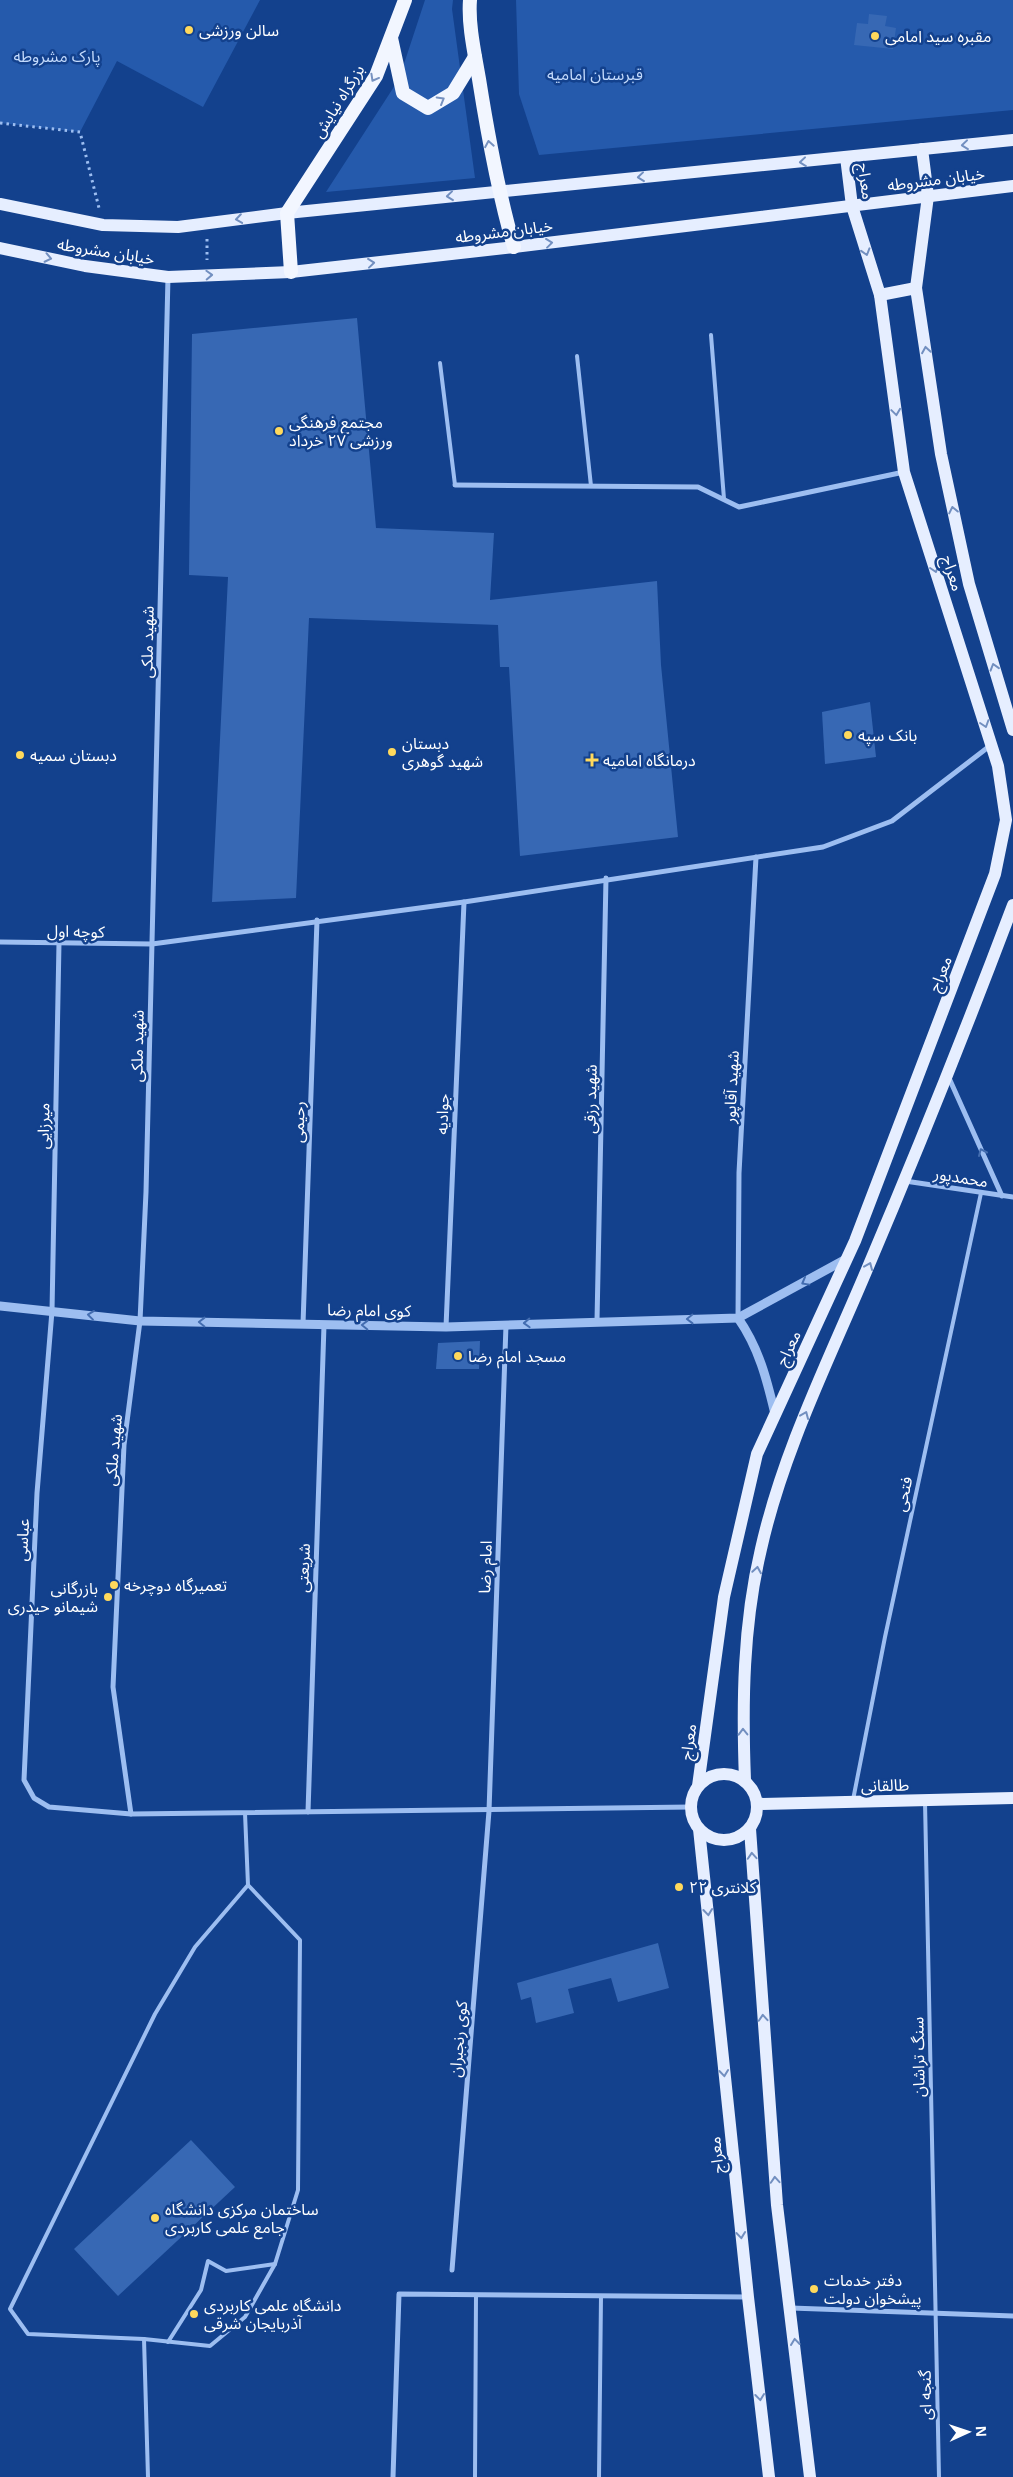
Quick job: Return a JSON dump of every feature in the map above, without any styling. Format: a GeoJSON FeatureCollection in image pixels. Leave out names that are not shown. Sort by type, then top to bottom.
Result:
{"type":"FeatureCollection","features":[{"type":"Feature","properties":{"kind":"highway","name":"بزرگراه نیایش"},"geometry":{"type":"LineString","coordinates":[[287,213],[376,76],[405,0]]}},
{"type":"Feature","properties":{"kind":"highway"},"geometry":{"type":"LineString","coordinates":[[470,0],[475,57],[498,192],[514,247]]}},
{"type":"Feature","properties":{"kind":"highway"},"geometry":{"type":"LineString","coordinates":[[391,37],[403,93],[428,108],[453,93],[475,57]]}},
{"type":"Feature","properties":{"kind":"highway"},"geometry":{"type":"LineString","coordinates":[[287,213],[291,272]]}},
{"type":"Feature","properties":{"kind":"main road","name":"خیابان مشروطه"},"geometry":{"type":"LineString","coordinates":[[0,204],[103,225],[178,227],[287,213],[1013,140]]}},
{"type":"Feature","properties":{"kind":"main road","name":"معراج"},"geometry":{"type":"LineString","coordinates":[[922,149],[928,196],[916,288],[941,454],[969,584],[1013,730]]}},
{"type":"Feature","properties":{"kind":"main road","name":"معراج"},"geometry":{"type":"LineString","coordinates":[[698,1786],[724,1597],[757,1454],[848,1258],[995,874],[1006,820],[998,766],[904,472],[880,295],[852,206],[846,157]]}},
{"type":"Feature","properties":{"kind":"main road","name":"خیابان مشروطه"},"geometry":{"type":"LineString","coordinates":[[1,249],[85,266],[168,277],[291,272],[514,247],[1013,186]]}},
{"type":"Feature","properties":{"kind":"main road"},"geometry":{"type":"LineString","coordinates":[[880,295],[916,288]]}},
{"type":"Feature","properties":{"kind":"main road"},"geometry":{"type":"LineString","coordinates":[[745,1780],[743,1726],[746,1644],[760,1550],[786,1462],[948,1077],[1013,905]]}},
{"type":"Feature","properties":{"kind":"main road"},"geometry":{"type":"LineString","coordinates":[[715,1774],[736,1775],[745,1780],[751,1787],[758,1804],[750,1829],[741,1836],[730,1840],[718,1840],[708,1836],[699,1828],[693,1818],[692,1796],[698,1786],[706,1778],[715,1774]]}},
{"type":"Feature","properties":{"kind":"main road","name":"طالقانی"},"geometry":{"type":"LineString","coordinates":[[758,1804],[1013,1798]]}},
{"type":"Feature","properties":{"kind":"main road","name":"معراج"},"geometry":{"type":"LineString","coordinates":[[699,1828],[748,2297],[769,2477]]}},
{"type":"Feature","properties":{"kind":"main road"},"geometry":{"type":"LineString","coordinates":[[750,1829],[777,2205],[810,2477]]}},
{"type":"Feature","properties":{"kind":"street","name":"شهید ملکی"},"geometry":{"type":"LineString","coordinates":[[131,1814],[113,1687],[124,1445],[140,1321],[146,1192],[168,277]]}},
{"type":"Feature","properties":{"kind":"street"},"geometry":{"type":"LineString","coordinates":[[455,485],[698,487],[740,507],[904,472]]}},
{"type":"Feature","properties":{"kind":"street","name":"کوچه اول"},"geometry":{"type":"LineString","coordinates":[[0,942],[152,944],[317,920],[464,902],[606,878],[823,847],[892,821],[991,745]]}},
{"type":"Feature","properties":{"kind":"street","name":"شهید آقاپور"},"geometry":{"type":"LineString","coordinates":[[738,1318],[739,1173],[756,857]]}},
{"type":"Feature","properties":{"kind":"street","name":"شهید رزقی"},"geometry":{"type":"LineString","coordinates":[[597,1321],[606,878]]}},
{"type":"Feature","properties":{"kind":"street","name":"جوادیه"},"geometry":{"type":"LineString","coordinates":[[446,1327],[464,902]]}},
{"type":"Feature","properties":{"kind":"street","name":"رحیمی"},"geometry":{"type":"LineString","coordinates":[[303,1324],[317,920]]}},
{"type":"Feature","properties":{"kind":"street","name":"میرزایی"},"geometry":{"type":"LineString","coordinates":[[52,1311],[59,943]]}},
{"type":"Feature","properties":{"kind":"street"},"geometry":{"type":"LineString","coordinates":[[948,1077],[1002,1196]]}},
{"type":"Feature","properties":{"kind":"street","name":"محمدپور"},"geometry":{"type":"LineString","coordinates":[[904,1181],[1013,1197]]}},
{"type":"Feature","properties":{"kind":"street"},"geometry":{"type":"LineString","coordinates":[[775,1414],[764,1370],[751,1336],[738,1318],[848,1258]]}},
{"type":"Feature","properties":{"kind":"street","name":"کوی امام رضا"},"geometry":{"type":"LineString","coordinates":[[0,1306],[140,1321],[446,1327],[738,1318]]}},
{"type":"Feature","properties":{"kind":"street","name":"عباسی"},"geometry":{"type":"LineString","coordinates":[[52,1311],[37,1493],[24,1780],[34,1798],[49,1807],[131,1814]]}},
{"type":"Feature","properties":{"kind":"street","name":"امام رضا"},"geometry":{"type":"LineString","coordinates":[[488,1811],[506,1324]]}},
{"type":"Feature","properties":{"kind":"street","name":"شریعتی"},"geometry":{"type":"LineString","coordinates":[[308,1812],[324,1325]]}},
{"type":"Feature","properties":{"kind":"street"},"geometry":{"type":"LineString","coordinates":[[131,1814],[691,1807]]}},
{"type":"Feature","properties":{"kind":"street","name":"کوی رنجبران"},"geometry":{"type":"LineString","coordinates":[[452,2270],[488,1811]]}},
{"type":"Feature","properties":{"kind":"street"},"geometry":{"type":"LineString","coordinates":[[393,2477],[399,2294],[748,2297]]}},
{"type":"Feature","properties":{"kind":"street"},"geometry":{"type":"LineString","coordinates":[[791,2308],[1013,2316]]}},
{"type":"Feature","properties":{"kind":"lane"},"geometry":{"type":"LineString","coordinates":[[711,336],[724,499]]}},
{"type":"Feature","properties":{"kind":"lane"},"geometry":{"type":"LineString","coordinates":[[577,356],[591,486]]}},
{"type":"Feature","properties":{"kind":"lane"},"geometry":{"type":"LineString","coordinates":[[440,363],[455,485]]}},
{"type":"Feature","properties":{"kind":"lane","name":"فتحی"},"geometry":{"type":"LineString","coordinates":[[853,1802],[885,1637],[982,1193]]}},
{"type":"Feature","properties":{"kind":"lane","name":"سنگ تراشان"},"geometry":{"type":"LineString","coordinates":[[925,1800],[937,2313]]}},
{"type":"Feature","properties":{"kind":"lane"},"geometry":{"type":"LineString","coordinates":[[245,1813],[248,1885],[300,1940],[298,2190],[275,2264],[244,2317],[210,2346],[144,2339],[28,2334],[10,2308],[155,2014],[195,1947],[248,1885]]}},
{"type":"Feature","properties":{"kind":"lane"},"geometry":{"type":"LineString","coordinates":[[168,2342],[201,2290],[208,2262],[226,2271],[275,2264]]}},
{"type":"Feature","properties":{"kind":"lane"},"geometry":{"type":"LineString","coordinates":[[475,2477],[476,2295]]}},
{"type":"Feature","properties":{"kind":"lane"},"geometry":{"type":"LineString","coordinates":[[599,2477],[601,2296]]}},
{"type":"Feature","properties":{"kind":"lane","name":"گنجه ای"},"geometry":{"type":"LineString","coordinates":[[937,2313],[939,2477]]}},
{"type":"Feature","properties":{"kind":"lane"},"geometry":{"type":"LineString","coordinates":[[144,2339],[148,2477]]}},
{"type":"Feature","properties":{"kind":"path"},"geometry":{"type":"LineString","coordinates":[[0,123],[80,132],[103,225]]}},
{"type":"Feature","properties":{"kind":"path"},"geometry":{"type":"LineString","coordinates":[[206,223],[208,275]]}},
{"type":"Feature","properties":{"kind":"green space","name":"پارک مشروطه"},"geometry":{"type":"Polygon","coordinates":[[[0,0],[260,0],[203,107],[117,61],[80,132],[0,123],[0,0]]]}},
{"type":"Feature","properties":{"kind":"green space"},"geometry":{"type":"Polygon","coordinates":[[[425,0],[453,0],[452,9],[475,178],[326,192],[399,79],[425,0]]]}},
{"type":"Feature","properties":{"kind":"green space","name":"قبرستان امامیه"},"geometry":{"type":"Polygon","coordinates":[[[516,0],[1013,0],[1013,110],[539,155],[519,94],[516,0]]]}},
{"type":"Feature","properties":{"kind":"building","name":"مقبره سید امامی"},"geometry":{"type":"Polygon","coordinates":[[[869,14],[887,16],[885,26],[896,28],[893,49],[854,45],[857,23],[868,24],[869,14]]]}},
{"type":"Feature","properties":{"kind":"building"},"geometry":{"type":"Polygon","coordinates":[[[357,318],[376,528],[494,533],[490,600],[657,581],[661,665],[678,837],[520,856],[509,667],[500,667],[498,625],[309,618],[296,898],[212,902],[228,577],[189,575],[192,334],[357,318]]]}},
{"type":"Feature","properties":{"kind":"building","name":"بانک سپه"},"geometry":{"type":"Polygon","coordinates":[[[870,702],[876,757],[825,764],[822,712],[870,702]]]}},
{"type":"Feature","properties":{"kind":"building","name":"مسجد امام رضا"},"geometry":{"type":"Polygon","coordinates":[[[480,1341],[479,1369],[436,1369],[438,1343],[480,1341]]]}},
{"type":"Feature","properties":{"kind":"building"},"geometry":{"type":"Polygon","coordinates":[[[658,1943],[669,1988],[618,2002],[611,1978],[568,1989],[574,2013],[536,2023],[531,1997],[521,2000],[517,1983],[658,1943]]]}},
{"type":"Feature","properties":{"kind":"building","name":"ساختمان مرکزی دانشگاه جامع علمی کاربردی"},"geometry":{"type":"Polygon","coordinates":[[[191,2140],[235,2187],[118,2296],[74,2249],[191,2140]]]}},
{"type":"Feature","properties":{"kind":"place","name":"سالن ورزشی"},"geometry":{"type":"Point","coordinates":[189,30]}},
{"type":"Feature","properties":{"kind":"place","name":"مقبره سید امامی"},"geometry":{"type":"Point","coordinates":[875,36]}},
{"type":"Feature","properties":{"kind":"place","name":"مجتمع فرهنگی ورزشی ۲۷ خرداد"},"geometry":{"type":"Point","coordinates":[279,431]}},
{"type":"Feature","properties":{"kind":"place","name":"بانک سپه"},"geometry":{"type":"Point","coordinates":[848,735]}},
{"type":"Feature","properties":{"kind":"place","name":"دبستان شهید گوهری"},"geometry":{"type":"Point","coordinates":[392,752]}},
{"type":"Feature","properties":{"kind":"place","name":"دبستان سمیه"},"geometry":{"type":"Point","coordinates":[20,755]}},
{"type":"Feature","properties":{"kind":"place","name":"درمانگاه امامیه"},"geometry":{"type":"Point","coordinates":[592,760]}},
{"type":"Feature","properties":{"kind":"place","name":"مسجد امام رضا"},"geometry":{"type":"Point","coordinates":[458,1356]}},
{"type":"Feature","properties":{"kind":"place","name":"تعمیرگاه دوچرخه"},"geometry":{"type":"Point","coordinates":[114,1585]}},
{"type":"Feature","properties":{"kind":"place","name":"بازرگانی شیمانو حیدری"},"geometry":{"type":"Point","coordinates":[108,1597]}},
{"type":"Feature","properties":{"kind":"place","name":"کلانتری ٢٢"},"geometry":{"type":"Point","coordinates":[679,1887]}},
{"type":"Feature","properties":{"kind":"place","name":"ساختمان مرکزی دانشگاه جامع علمی کاربردی"},"geometry":{"type":"Point","coordinates":[155,2218]}},
{"type":"Feature","properties":{"kind":"place","name":"دفتر خدمات پیشخوان دولت"},"geometry":{"type":"Point","coordinates":[814,2289]}},
{"type":"Feature","properties":{"kind":"place","name":"دانشگاه علمی کاربردی آذربایجان شرقی"},"geometry":{"type":"Point","coordinates":[194,2314]}}]}
